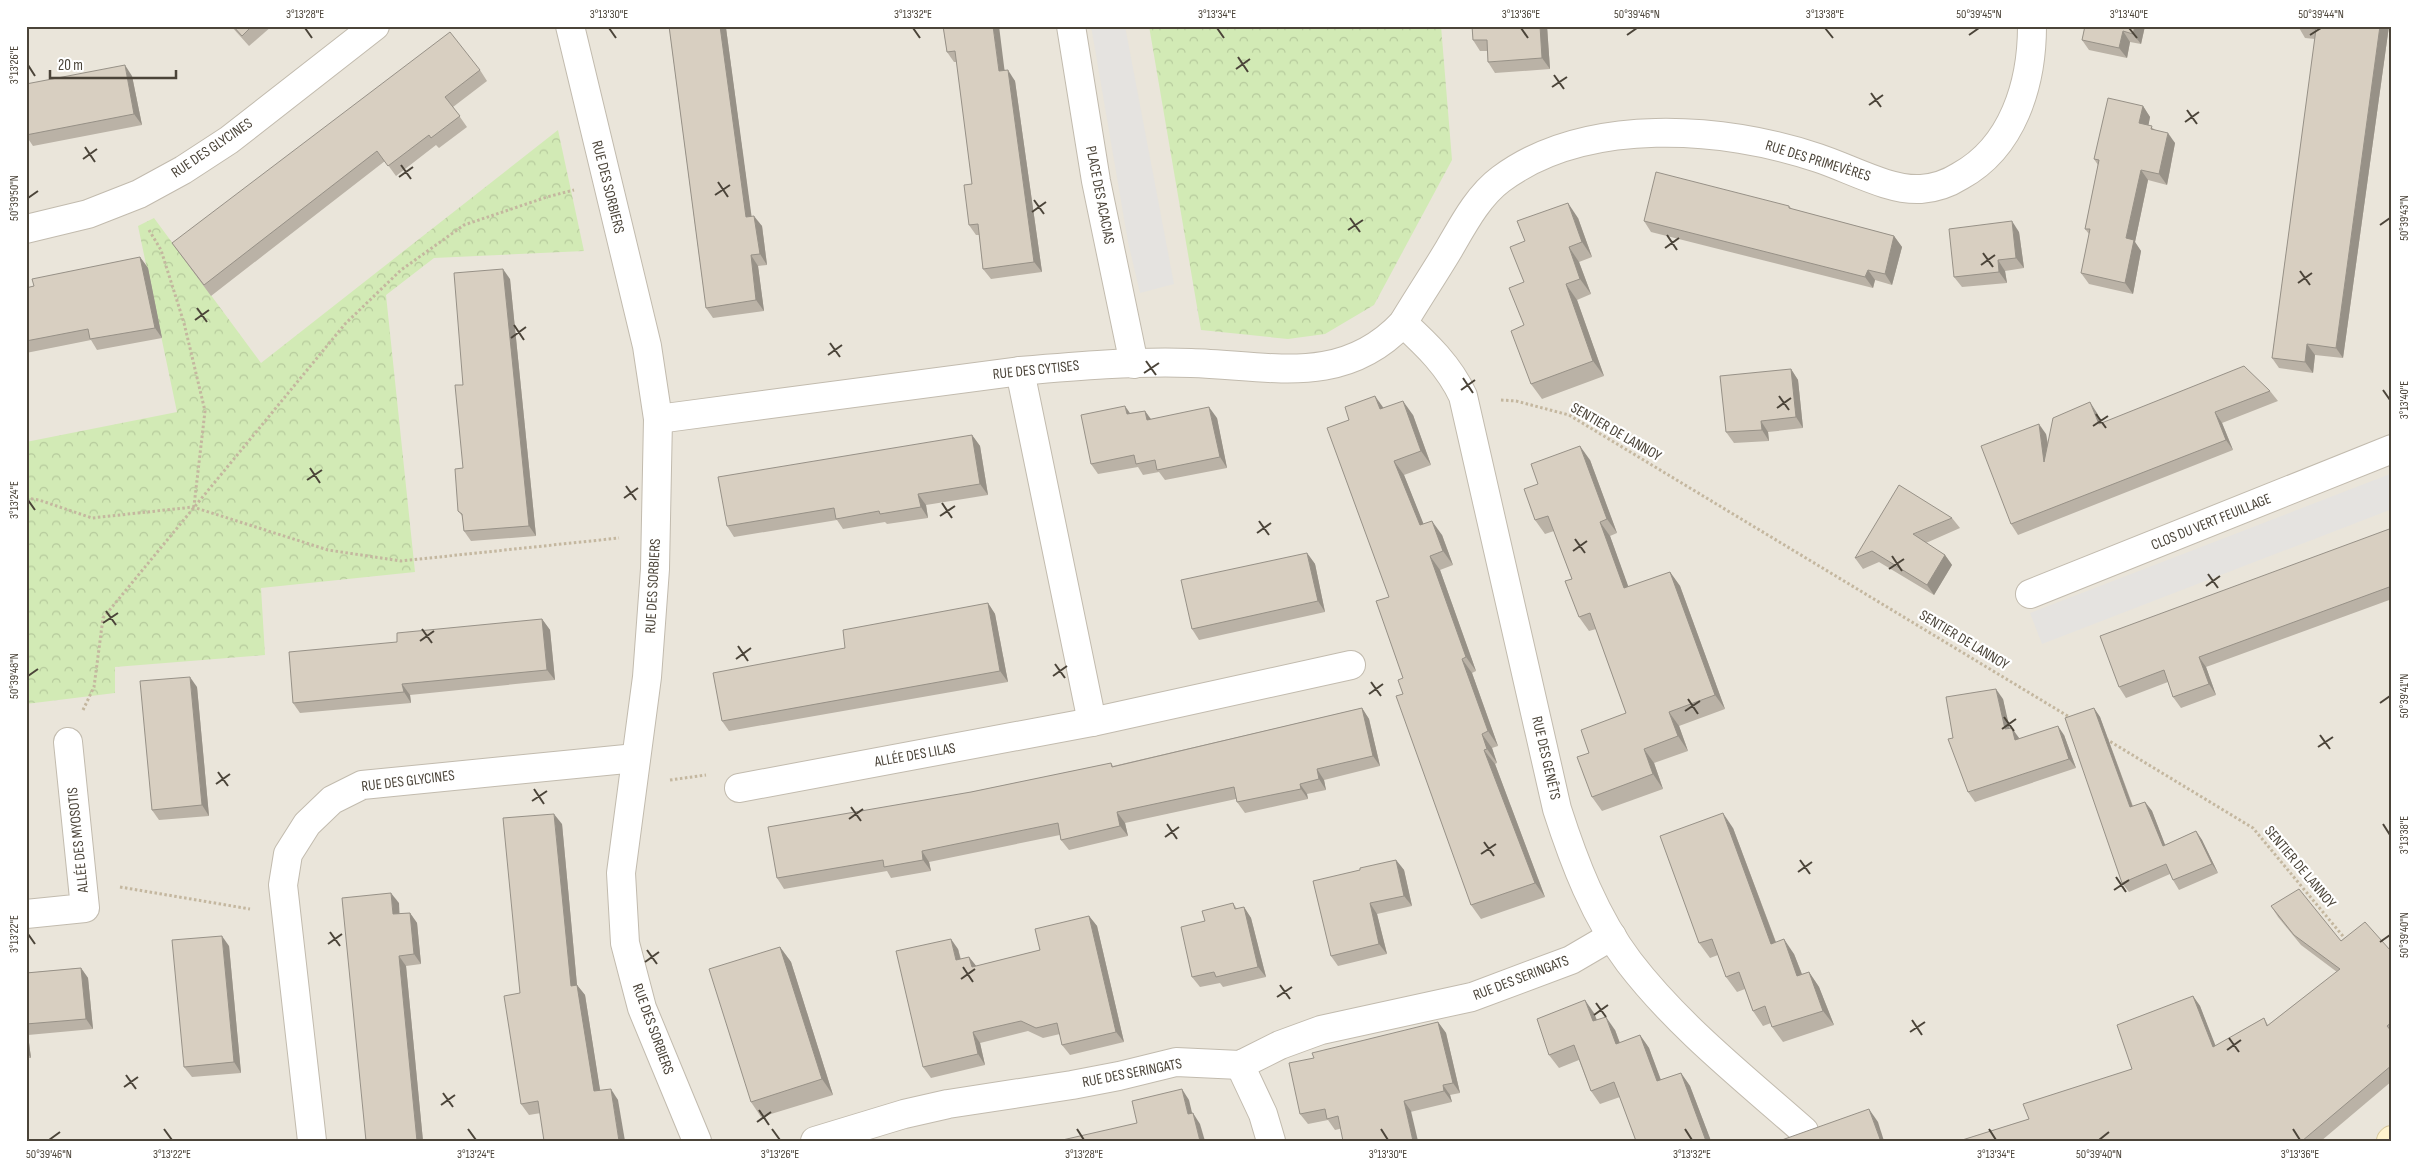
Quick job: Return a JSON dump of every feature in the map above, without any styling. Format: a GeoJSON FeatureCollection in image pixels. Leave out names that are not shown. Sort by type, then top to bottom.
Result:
{"type":"FeatureCollection","features":[{"type":"Feature","properties":{"kind":"street","name":"RUE DES GLYCINES"},"geometry":{"type":"LineString","coordinates":[[26,229],[88,214],[129,197],[183,170],[229,140],[375,26]]}},
{"type":"Feature","properties":{"kind":"street","name":"RUE DES SORBIERS"},"geometry":{"type":"LineString","coordinates":[[570,26],[647,346],[658,419],[656,534],[647,677],[621,873],[625,943],[642,1008],[697,1141]]}},
{"type":"Feature","properties":{"kind":"street","name":"PLACE DES ACACIAS"},"geometry":{"type":"LineString","coordinates":[[1071,26],[1096,182],[1134,364]]}},
{"type":"Feature","properties":{"kind":"street","name":"RUE DES PRIMEVÈRES"},"geometry":{"type":"LineString","coordinates":[[1403,323],[1471,212],[1500,180],[1528,162],[1568,146],[1606,138],[1648,134],[1691,133],[1775,145],[1902,188],[1923,189],[1949,183],[1974,168],[2008,131],[2018,109],[2028,74],[2032,26]]}},
{"type":"Feature","properties":{"kind":"street","name":"RUE DES CYTISES"},"geometry":{"type":"LineString","coordinates":[[658,419],[1020,371],[1192,362],[1267,369],[1317,368],[1342,362],[1370,351],[1391,336],[1403,323]]}},
{"type":"Feature","properties":{"kind":"street","name":"RUE DES GENÊTS"},"geometry":{"type":"LineString","coordinates":[[1403,323],[1450,372],[1463,396],[1557,808],[1571,853],[1592,900],[1629,962],[1677,1016],[1804,1131]]}},
{"type":"Feature","properties":{"kind":"street"},"geometry":{"type":"LineString","coordinates":[[1020,371],[1092,722]]}},
{"type":"Feature","properties":{"kind":"street","name":"CLOS DU VERT FEUILLAGE"},"geometry":{"type":"LineString","coordinates":[[2030,594],[2392,449]]}},
{"type":"Feature","properties":{"kind":"street","name":"ALLÉE DES LILAS"},"geometry":{"type":"LineString","coordinates":[[738,788],[1092,722],[1351,665]]}},
{"type":"Feature","properties":{"kind":"street","name":"ALLÉE DES MYOSOTIS"},"geometry":{"type":"LineString","coordinates":[[26,914],[85,908],[68,742]]}},
{"type":"Feature","properties":{"kind":"street","name":"RUE DES GLYCINES"},"geometry":{"type":"LineString","coordinates":[[312,1141],[283,886],[288,854],[307,824],[332,800],[362,785],[636,758]]}},
{"type":"Feature","properties":{"kind":"street","name":"RUE DES SERINGATS"},"geometry":{"type":"LineString","coordinates":[[815,1141],[904,1114],[948,1104],[1072,1086],[1176,1062],[1240,1065],[1280,1045],[1321,1030],[1472,997],[1571,960],[1612,936]]}},
{"type":"Feature","properties":{"kind":"street"},"geometry":{"type":"LineString","coordinates":[[1240,1065],[1263,1114],[1271,1141]]}},
{"type":"Feature","properties":{"kind":"path"},"geometry":{"type":"LineString","coordinates":[[68,742],[94,687],[103,618],[345,324],[401,270],[464,225],[547,197],[607,181]]}},
{"type":"Feature","properties":{"kind":"path"},"geometry":{"type":"LineString","coordinates":[[129,197],[161,250],[184,323],[205,411],[194,507]]}},
{"type":"Feature","properties":{"kind":"path","name":"SENTIER DE LANNOY"},"geometry":{"type":"LineString","coordinates":[[1463,396],[1516,402],[1569,415],[2073,719]]}},
{"type":"Feature","properties":{"kind":"path"},"geometry":{"type":"LineString","coordinates":[[26,498],[39,500],[92,518],[194,507],[328,550],[401,560],[656,534]]}},
{"type":"Feature","properties":{"kind":"path","name":"SENTIER DE LANNOY"},"geometry":{"type":"LineString","coordinates":[[2099,735],[2253,828],[2348,942]]}},
{"type":"Feature","properties":{"kind":"path"},"geometry":{"type":"LineString","coordinates":[[636,758],[665,781],[728,772],[738,788]]}},
{"type":"Feature","properties":{"kind":"path"},"geometry":{"type":"LineString","coordinates":[[82,881],[286,916]]}},
{"type":"Feature","properties":{"kind":"shaded area"},"geometry":{"type":"Polygon","coordinates":[[[26,26],[2392,26],[2392,1141],[26,1141],[26,26]]]}},
{"type":"Feature","properties":{"kind":"shaded area"},"geometry":{"type":"Polygon","coordinates":[[[1091,26],[1125,26],[1174,284],[1140,293],[1128,242],[1091,26]]]}},
{"type":"Feature","properties":{"kind":"shaded area"},"geometry":{"type":"Polygon","coordinates":[[[2390,474],[2392,509],[2042,644],[2030,613],[2390,474]]]}},
{"type":"Feature","properties":{"kind":"green space"},"geometry":{"type":"Polygon","coordinates":[[[1149,26],[1441,26],[1452,160],[1374,305],[1325,334],[1288,339],[1201,330],[1149,26]]]}},
{"type":"Feature","properties":{"kind":"green space"},"geometry":{"type":"Polygon","coordinates":[[[558,130],[584,251],[434,258],[386,295],[415,572],[261,588],[265,655],[115,667],[115,693],[26,704],[26,442],[177,412],[138,226],[154,218],[261,363],[558,130]]]}},
{"type":"Feature","properties":{"kind":"building"},"geometry":{"type":"Polygon","coordinates":[[[233,26],[252,26],[242,36],[233,26]]]}},
{"type":"Feature","properties":{"kind":"building"},"geometry":{"type":"Polygon","coordinates":[[[669,26],[720,26],[746,217],[754,216],[760,254],[751,255],[756,300],[706,308],[669,26]]]}},
{"type":"Feature","properties":{"kind":"building"},"geometry":{"type":"Polygon","coordinates":[[[943,26],[993,26],[999,71],[1008,70],[1034,262],[983,269],[978,224],[969,225],[964,185],[972,184],[955,51],[947,52],[943,26]]]}},
{"type":"Feature","properties":{"kind":"building"},"geometry":{"type":"Polygon","coordinates":[[[1472,26],[1540,26],[1542,58],[1488,62],[1487,40],[1473,40],[1472,26]]]}},
{"type":"Feature","properties":{"kind":"building"},"geometry":{"type":"Polygon","coordinates":[[[2085,26],[2135,26],[2133,34],[2123,31],[2119,48],[2082,40],[2085,26]]]}},
{"type":"Feature","properties":{"kind":"building"},"geometry":{"type":"Polygon","coordinates":[[[2298,26],[2380,26],[2336,348],[2307,344],[2305,362],[2272,358],[2316,29],[2298,26]]]}},
{"type":"Feature","properties":{"kind":"building"},"geometry":{"type":"Polygon","coordinates":[[[450,32],[480,70],[445,97],[460,116],[431,138],[429,135],[388,166],[377,151],[204,285],[172,243],[450,32]]]}},
{"type":"Feature","properties":{"kind":"building"},"geometry":{"type":"Polygon","coordinates":[[[125,65],[134,114],[26,135],[26,84],[125,65]]]}},
{"type":"Feature","properties":{"kind":"building"},"geometry":{"type":"Polygon","coordinates":[[[2108,98],[2143,106],[2139,123],[2152,126],[2151,129],[2168,133],[2159,174],[2141,170],[2126,238],[2134,240],[2125,283],[2081,273],[2090,229],[2085,229],[2099,160],[2094,159],[2108,98]]]}},
{"type":"Feature","properties":{"kind":"building"},"geometry":{"type":"Polygon","coordinates":[[[1656,172],[1789,206],[1789,208],[1894,236],[1885,274],[1868,270],[1865,277],[1644,221],[1656,172]]]}},
{"type":"Feature","properties":{"kind":"building"},"geometry":{"type":"Polygon","coordinates":[[[1568,203],[1582,242],[1569,247],[1580,279],[1566,284],[1593,361],[1531,384],[1511,331],[1524,325],[1509,288],[1524,282],[1510,247],[1525,241],[1517,221],[1568,203]]]}},
{"type":"Feature","properties":{"kind":"building"},"geometry":{"type":"Polygon","coordinates":[[[2012,221],[2016,258],[1998,260],[1999,272],[1954,277],[1949,229],[2012,221]]]}},
{"type":"Feature","properties":{"kind":"building"},"geometry":{"type":"Polygon","coordinates":[[[140,257],[155,328],[90,339],[88,329],[26,341],[26,288],[34,286],[32,279],[140,257]]]}},
{"type":"Feature","properties":{"kind":"building"},"geometry":{"type":"Polygon","coordinates":[[[503,269],[529,526],[464,531],[462,514],[458,511],[455,469],[463,468],[455,385],[463,385],[454,273],[503,269]]]}},
{"type":"Feature","properties":{"kind":"building"},"geometry":{"type":"Polygon","coordinates":[[[2244,366],[2270,391],[2215,412],[2226,440],[2011,524],[1981,446],[2039,424],[2044,462],[2053,418],[2090,402],[2099,424],[2244,366]]]}},
{"type":"Feature","properties":{"kind":"building"},"geometry":{"type":"Polygon","coordinates":[[[1791,369],[1796,417],[1761,421],[1762,430],[1726,432],[1720,376],[1791,369]]]}},
{"type":"Feature","properties":{"kind":"building"},"geometry":{"type":"Polygon","coordinates":[[[1375,396],[1380,409],[1403,401],[1421,451],[1394,461],[1420,525],[1432,521],[1443,551],[1430,556],[1466,657],[1462,659],[1488,731],[1482,734],[1487,749],[1484,750],[1535,883],[1471,905],[1396,696],[1403,694],[1398,680],[1403,678],[1376,601],[1389,597],[1327,428],[1349,420],[1345,407],[1375,396]]]}},
{"type":"Feature","properties":{"kind":"building"},"geometry":{"type":"Polygon","coordinates":[[[1125,406],[1127,414],[1145,411],[1147,420],[1209,407],[1220,457],[1157,470],[1155,460],[1136,464],[1134,455],[1091,464],[1081,415],[1125,406]]]}},
{"type":"Feature","properties":{"kind":"building"},"geometry":{"type":"Polygon","coordinates":[[[972,435],[980,484],[918,494],[921,507],[880,514],[879,511],[836,519],[834,508],[727,526],[718,477],[972,435]]]}},
{"type":"Feature","properties":{"kind":"building"},"geometry":{"type":"Polygon","coordinates":[[[1580,446],[1607,519],[1600,522],[1624,588],[1670,572],[1715,695],[1669,712],[1678,736],[1644,749],[1653,774],[1592,797],[1577,757],[1589,753],[1581,730],[1626,713],[1590,613],[1579,617],[1565,581],[1572,579],[1548,516],[1535,520],[1524,489],[1538,484],[1531,464],[1580,446]]]}},
{"type":"Feature","properties":{"kind":"building"},"geometry":{"type":"Polygon","coordinates":[[[1899,485],[1952,518],[1913,534],[1945,555],[1927,585],[1872,551],[1855,558],[1899,485]]]}},
{"type":"Feature","properties":{"kind":"building"},"geometry":{"type":"Polygon","coordinates":[[[2392,528],[2392,586],[2199,657],[2209,684],[2173,697],[2164,670],[2119,687],[2100,636],[2392,528]]]}},
{"type":"Feature","properties":{"kind":"building"},"geometry":{"type":"Polygon","coordinates":[[[1307,553],[1318,601],[1192,629],[1181,580],[1307,553]]]}},
{"type":"Feature","properties":{"kind":"building"},"geometry":{"type":"Polygon","coordinates":[[[988,603],[1000,671],[722,721],[713,673],[845,648],[843,630],[988,603]]]}},
{"type":"Feature","properties":{"kind":"building"},"geometry":{"type":"Polygon","coordinates":[[[542,619],[547,670],[402,684],[404,692],[293,703],[289,652],[397,642],[397,633],[542,619]]]}},
{"type":"Feature","properties":{"kind":"building"},"geometry":{"type":"Polygon","coordinates":[[[190,677],[202,805],[152,810],[140,681],[190,677]]]}},
{"type":"Feature","properties":{"kind":"building"},"geometry":{"type":"Polygon","coordinates":[[[1996,689],[2005,729],[2012,728],[2015,740],[2058,726],[2069,759],[1968,792],[1948,739],[1953,738],[1946,697],[1996,689]]]}},
{"type":"Feature","properties":{"kind":"building"},"geometry":{"type":"Polygon","coordinates":[[[1362,708],[1373,756],[1317,769],[1319,779],[1300,784],[1301,789],[1237,802],[1234,787],[1117,812],[1120,826],[1061,840],[1058,823],[922,851],[923,860],[884,867],[883,860],[777,878],[768,827],[971,792],[1111,763],[1112,767],[1362,708]]]}},
{"type":"Feature","properties":{"kind":"building"},"geometry":{"type":"Polygon","coordinates":[[[2094,708],[2130,807],[2145,802],[2163,846],[2196,831],[2212,864],[2173,880],[2166,864],[2122,883],[2065,718],[2094,708]]]}},
{"type":"Feature","properties":{"kind":"building"},"geometry":{"type":"Polygon","coordinates":[[[1723,813],[1771,944],[1784,939],[1797,976],[1809,972],[1823,1011],[1772,1027],[1765,1006],[1753,1011],[1739,972],[1726,977],[1712,939],[1699,943],[1660,836],[1723,813]]]}},
{"type":"Feature","properties":{"kind":"building"},"geometry":{"type":"Polygon","coordinates":[[[554,814],[571,986],[577,985],[594,1091],[611,1089],[619,1141],[544,1141],[538,1101],[521,1104],[504,996],[520,993],[503,818],[554,814]]]}},
{"type":"Feature","properties":{"kind":"building"},"geometry":{"type":"Polygon","coordinates":[[[1396,860],[1404,896],[1370,903],[1379,944],[1331,956],[1313,881],[1396,860]]]}},
{"type":"Feature","properties":{"kind":"building"},"geometry":{"type":"Polygon","coordinates":[[[2299,889],[2341,941],[2365,922],[2390,950],[2392,948],[2392,1022],[2387,1026],[2392,1032],[2392,1065],[2302,1141],[1959,1141],[2029,1119],[2023,1104],[2132,1069],[2117,1025],[2193,996],[2213,1047],[2264,1018],[2267,1026],[2340,969],[2294,935],[2271,906],[2299,889]]]}},
{"type":"Feature","properties":{"kind":"building"},"geometry":{"type":"Polygon","coordinates":[[[391,893],[393,914],[410,913],[414,954],[399,956],[417,1141],[366,1141],[342,898],[391,893]]]}},
{"type":"Feature","properties":{"kind":"building"},"geometry":{"type":"Polygon","coordinates":[[[1233,903],[1235,909],[1244,907],[1258,967],[1216,977],[1214,972],[1192,977],[1181,927],[1205,921],[1202,911],[1233,903]]]}},
{"type":"Feature","properties":{"kind":"building"},"geometry":{"type":"Polygon","coordinates":[[[1089,916],[1116,1032],[1062,1045],[1057,1023],[1036,1028],[1021,1021],[973,1032],[978,1054],[923,1067],[896,951],[951,939],[956,960],[969,957],[972,967],[1040,950],[1035,929],[1089,916]]]}},
{"type":"Feature","properties":{"kind":"building"},"geometry":{"type":"Polygon","coordinates":[[[222,936],[234,1062],[184,1067],[172,940],[222,936]]]}},
{"type":"Feature","properties":{"kind":"building"},"geometry":{"type":"Polygon","coordinates":[[[780,947],[822,1079],[751,1102],[709,969],[780,947]]]}},
{"type":"Feature","properties":{"kind":"building"},"geometry":{"type":"Polygon","coordinates":[[[81,968],[86,1019],[26,1024],[26,973],[81,968]]]}},
{"type":"Feature","properties":{"kind":"building"},"geometry":{"type":"Polygon","coordinates":[[[1585,1000],[1593,1021],[1606,1017],[1616,1044],[1640,1035],[1657,1081],[1681,1073],[1706,1141],[1636,1141],[1614,1082],[1591,1091],[1574,1045],[1549,1055],[1537,1019],[1585,1000]]]}},
{"type":"Feature","properties":{"kind":"building"},"geometry":{"type":"Polygon","coordinates":[[[1438,1022],[1453,1083],[1443,1085],[1444,1091],[1404,1101],[1413,1141],[1343,1141],[1338,1116],[1327,1119],[1325,1109],[1300,1114],[1289,1063],[1314,1058],[1312,1053],[1438,1022]]]}},
{"type":"Feature","properties":{"kind":"building"},"geometry":{"type":"Polygon","coordinates":[[[1182,1089],[1188,1114],[1193,1113],[1200,1141],[1058,1141],[1137,1123],[1132,1101],[1182,1089]]]}},
{"type":"Feature","properties":{"kind":"building"},"geometry":{"type":"Polygon","coordinates":[[[1869,1109],[1880,1139],[1876,1141],[1779,1141],[1869,1109]]]}}]}
